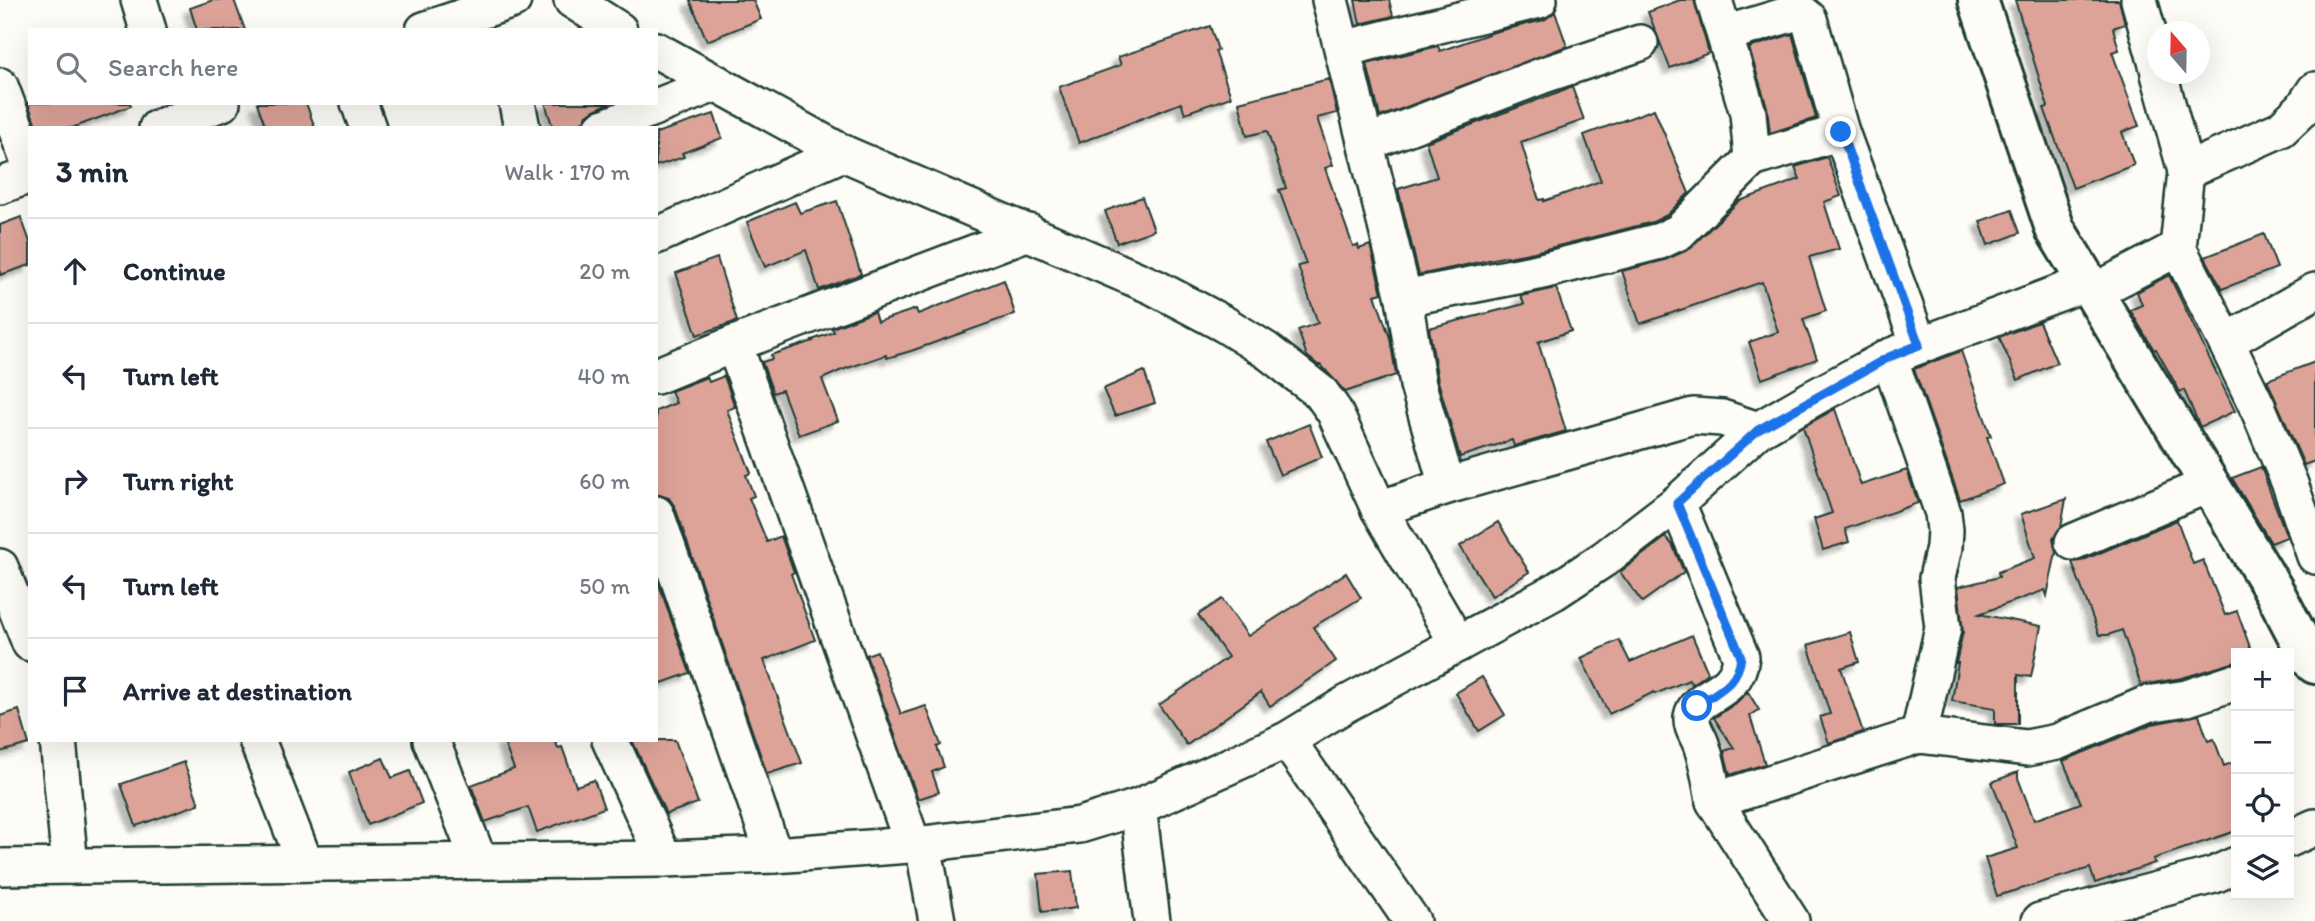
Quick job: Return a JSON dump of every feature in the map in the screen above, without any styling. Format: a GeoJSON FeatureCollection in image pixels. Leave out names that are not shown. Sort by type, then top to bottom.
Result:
{"type":"FeatureCollection","features":[{"type":"Feature","properties":{"kind":"street"},"geometry":{"type":"LineString","coordinates":[[139,0],[147,28]]}},
{"type":"Feature","properties":{"kind":"street"},"geometry":{"type":"LineString","coordinates":[[572,0],[616,28]]}},
{"type":"Feature","properties":{"kind":"street"},"geometry":{"type":"LineString","coordinates":[[1330,0],[1404,298],[1418,385],[1447,486]]}},
{"type":"Feature","properties":{"kind":"street"},"geometry":{"type":"LineString","coordinates":[[1343,49],[1539,0]]}},
{"type":"Feature","properties":{"kind":"street"},"geometry":{"type":"LineString","coordinates":[[1714,0],[1748,113],[1752,159]]}},
{"type":"Feature","properties":{"kind":"street"},"geometry":{"type":"LineString","coordinates":[[1978,0],[2055,229],[2273,589],[2303,659]]}},
{"type":"Feature","properties":{"kind":"street"},"geometry":{"type":"LineString","coordinates":[[2139,0],[2147,29]]}},
{"type":"Feature","properties":{"kind":"street"},"geometry":{"type":"LineString","coordinates":[[433,28],[510,11]]}},
{"type":"Feature","properties":{"kind":"street"},"geometry":{"type":"LineString","coordinates":[[1725,34],[1794,13],[1809,19],[1904,351],[1945,530],[1937,578],[1942,628],[1919,735]]}},
{"type":"Feature","properties":{"kind":"street"},"geometry":{"type":"LineString","coordinates":[[1367,143],[1544,75],[1640,43]]}},
{"type":"Feature","properties":{"kind":"street"},"geometry":{"type":"LineString","coordinates":[[658,51],[843,153],[1154,287],[1266,350],[1321,393],[1334,411],[1379,509],[1458,644]]}},
{"type":"Feature","properties":{"kind":"street"},"geometry":{"type":"LineString","coordinates":[[607,126],[717,83]]}},
{"type":"Feature","properties":{"kind":"street"},"geometry":{"type":"LineString","coordinates":[[2162,84],[2186,172],[2178,248],[2226,342],[2290,484],[2315,556]]}},
{"type":"Feature","properties":{"kind":"street"},"geometry":{"type":"LineString","coordinates":[[0,86],[28,160]]}},
{"type":"Feature","properties":{"kind":"street"},"geometry":{"type":"LineString","coordinates":[[176,119],[216,105]]}},
{"type":"Feature","properties":{"kind":"street"},"geometry":{"type":"LineString","coordinates":[[360,105],[367,126]]}},
{"type":"Feature","properties":{"kind":"street"},"geometry":{"type":"LineString","coordinates":[[517,105],[522,126]]}},
{"type":"Feature","properties":{"kind":"street"},"geometry":{"type":"LineString","coordinates":[[2186,172],[2281,129],[2311,105]]}},
{"type":"Feature","properties":{"kind":"street"},"geometry":{"type":"LineString","coordinates":[[1404,298],[1538,272],[1660,242],[1679,232],[1752,159],[1841,132]]}},
{"type":"Feature","properties":{"kind":"street"},"geometry":{"type":"LineString","coordinates":[[658,235],[843,153]]}},
{"type":"Feature","properties":{"kind":"street"},"geometry":{"type":"LineString","coordinates":[[0,186],[28,176]]}},
{"type":"Feature","properties":{"kind":"street"},"geometry":{"type":"LineString","coordinates":[[658,375],[1029,232]]}},
{"type":"Feature","properties":{"kind":"street"},"geometry":{"type":"LineString","coordinates":[[0,867],[664,859],[774,855],[918,844],[1080,825],[1138,807],[1287,740],[1346,704],[1554,592],[1604,559],[1677,503],[1758,430],[1904,351],[2091,287],[2178,248]]}},
{"type":"Feature","properties":{"kind":"street"},"geometry":{"type":"LineString","coordinates":[[2226,342],[2315,291]]}},
{"type":"Feature","properties":{"kind":"street"},"geometry":{"type":"LineString","coordinates":[[734,344],[918,844],[937,921]]}},
{"type":"Feature","properties":{"kind":"street"},"geometry":{"type":"LineString","coordinates":[[1379,509],[1447,486],[1693,416],[1721,418],[1758,430]]}},
{"type":"Feature","properties":{"kind":"street"},"geometry":{"type":"LineString","coordinates":[[2073,542],[2210,484]]}},
{"type":"Feature","properties":{"kind":"street"},"geometry":{"type":"LineString","coordinates":[[1677,503],[1741,657],[1740,671],[1734,680],[1697,706],[1692,715],[1693,728],[1702,745],[1714,801],[1791,921]]}},
{"type":"Feature","properties":{"kind":"street"},"geometry":{"type":"LineString","coordinates":[[658,520],[774,855]]}},
{"type":"Feature","properties":{"kind":"street"},"geometry":{"type":"LineString","coordinates":[[0,567],[28,638]]}},
{"type":"Feature","properties":{"kind":"street"},"geometry":{"type":"LineString","coordinates":[[1714,801],[1919,735],[2027,748],[2073,737],[2147,704],[2187,698],[2231,683]]}},
{"type":"Feature","properties":{"kind":"street"},"geometry":{"type":"LineString","coordinates":[[1287,740],[1412,921]]}},
{"type":"Feature","properties":{"kind":"street"},"geometry":{"type":"LineString","coordinates":[[58,742],[69,866]]}},
{"type":"Feature","properties":{"kind":"street"},"geometry":{"type":"LineString","coordinates":[[258,742],[305,863]]}},
{"type":"Feature","properties":{"kind":"street"},"geometry":{"type":"LineString","coordinates":[[432,742],[479,861]]}},
{"type":"Feature","properties":{"kind":"street"},"geometry":{"type":"LineString","coordinates":[[611,742],[664,859]]}},
{"type":"Feature","properties":{"kind":"street"},"geometry":{"type":"LineString","coordinates":[[1138,807],[1152,921]]}},
{"type":"Feature","properties":{"kind":"street"},"geometry":{"type":"LineString","coordinates":[[2293,837],[2315,827]]}},
{"type":"Feature","properties":{"kind":"street"},"geometry":{"type":"LineString","coordinates":[[2040,921],[2214,875],[2231,867]]}},
{"type":"Feature","properties":{"kind":"building"},"geometry":{"type":"Polygon","coordinates":[[[213,0],[234,0],[244,28],[196,28],[190,8],[213,0]]]}},
{"type":"Feature","properties":{"kind":"building"},"geometry":{"type":"Polygon","coordinates":[[[690,0],[753,0],[761,19],[707,41],[690,0]]]}},
{"type":"Feature","properties":{"kind":"building"},"geometry":{"type":"Polygon","coordinates":[[[1355,0],[1389,0],[1393,16],[1360,24],[1355,0]]]}},
{"type":"Feature","properties":{"kind":"building"},"geometry":{"type":"Polygon","coordinates":[[[1680,0],[1694,0],[1709,53],[1670,68],[1648,12],[1680,0]]]}},
{"type":"Feature","properties":{"kind":"building"},"geometry":{"type":"Polygon","coordinates":[[[2015,0],[2119,0],[2125,24],[2113,28],[2119,50],[2112,52],[2139,126],[2122,132],[2134,165],[2073,188],[2044,108],[2048,107],[2015,0]]]}},
{"type":"Feature","properties":{"kind":"building"},"geometry":{"type":"Polygon","coordinates":[[[1555,12],[1567,46],[1380,117],[1367,64],[1438,46],[1440,51],[1494,32],[1544,20],[1555,12]]]}},
{"type":"Feature","properties":{"kind":"building"},"geometry":{"type":"Polygon","coordinates":[[[1210,26],[1218,50],[1215,51],[1231,97],[1185,113],[1181,103],[1079,143],[1059,87],[1121,65],[1118,57],[1210,26]]]}},
{"type":"Feature","properties":{"kind":"building"},"geometry":{"type":"Polygon","coordinates":[[[1792,34],[1816,118],[1770,133],[1767,107],[1749,48],[1792,34]]]}},
{"type":"Feature","properties":{"kind":"building"},"geometry":{"type":"Polygon","coordinates":[[[1329,79],[1337,113],[1317,118],[1333,165],[1325,168],[1353,246],[1358,245],[1359,249],[1370,245],[1382,293],[1375,295],[1390,338],[1396,375],[1345,392],[1321,365],[1307,356],[1298,330],[1318,323],[1298,266],[1306,264],[1279,190],[1286,188],[1267,131],[1247,136],[1239,102],[1329,79]]]}},
{"type":"Feature","properties":{"kind":"building"},"geometry":{"type":"Polygon","coordinates":[[[1572,87],[1584,120],[1521,142],[1539,200],[1544,201],[1601,181],[1584,135],[1654,109],[1689,193],[1667,215],[1653,222],[1534,252],[1419,275],[1398,189],[1437,177],[1426,142],[1572,87]]]}},
{"type":"Feature","properties":{"kind":"building"},"geometry":{"type":"Polygon","coordinates":[[[29,105],[131,106],[77,126],[36,126],[29,105]]]}},
{"type":"Feature","properties":{"kind":"building"},"geometry":{"type":"Polygon","coordinates":[[[258,105],[307,105],[314,126],[265,126],[258,105]]]}},
{"type":"Feature","properties":{"kind":"building"},"geometry":{"type":"Polygon","coordinates":[[[546,105],[605,105],[587,115],[584,121],[570,126],[552,126],[546,105]]]}},
{"type":"Feature","properties":{"kind":"building"},"geometry":{"type":"Polygon","coordinates":[[[714,114],[722,138],[682,153],[684,157],[658,165],[658,132],[714,114]]]}},
{"type":"Feature","properties":{"kind":"building"},"geometry":{"type":"Polygon","coordinates":[[[1827,157],[1841,196],[1824,202],[1839,249],[1809,257],[1826,311],[1803,319],[1817,359],[1762,379],[1749,342],[1778,332],[1762,282],[1640,324],[1622,271],[1665,260],[1688,250],[1739,201],[1800,179],[1795,167],[1827,157]]]}},
{"type":"Feature","properties":{"kind":"building"},"geometry":{"type":"Polygon","coordinates":[[[1142,197],[1154,230],[1117,243],[1105,211],[1142,197]]]}},
{"type":"Feature","properties":{"kind":"building"},"geometry":{"type":"Polygon","coordinates":[[[837,201],[861,274],[819,290],[806,250],[765,267],[747,222],[795,202],[800,213],[837,201]]]}},
{"type":"Feature","properties":{"kind":"building"},"geometry":{"type":"Polygon","coordinates":[[[2012,210],[2020,233],[1988,245],[1980,221],[2012,210]]]}},
{"type":"Feature","properties":{"kind":"building"},"geometry":{"type":"Polygon","coordinates":[[[21,217],[28,236],[28,266],[0,275],[0,225],[21,217]]]}},
{"type":"Feature","properties":{"kind":"building"},"geometry":{"type":"Polygon","coordinates":[[[2264,234],[2277,268],[2222,289],[2205,257],[2264,234]]]}},
{"type":"Feature","properties":{"kind":"building"},"geometry":{"type":"Polygon","coordinates":[[[717,258],[737,321],[697,335],[676,273],[717,258]]]}},
{"type":"Feature","properties":{"kind":"building"},"geometry":{"type":"Polygon","coordinates":[[[2169,275],[2235,411],[2200,427],[2184,390],[2180,392],[2130,310],[2142,305],[2137,292],[2169,275]]]}},
{"type":"Feature","properties":{"kind":"building"},"geometry":{"type":"Polygon","coordinates":[[[1004,280],[1015,314],[911,351],[887,358],[886,355],[822,379],[838,421],[799,435],[782,390],[773,393],[762,362],[772,359],[771,355],[813,341],[834,332],[832,328],[874,312],[877,322],[916,309],[918,314],[1004,280]]]}},
{"type":"Feature","properties":{"kind":"building"},"geometry":{"type":"Polygon","coordinates":[[[1556,288],[1571,331],[1538,342],[1566,431],[1514,446],[1512,440],[1460,457],[1438,381],[1429,328],[1524,304],[1521,296],[1556,288]]]}},
{"type":"Feature","properties":{"kind":"building"},"geometry":{"type":"Polygon","coordinates":[[[2039,322],[2057,363],[2018,380],[1999,337],[2039,322]]]}},
{"type":"Feature","properties":{"kind":"building"},"geometry":{"type":"Polygon","coordinates":[[[1961,351],[1991,436],[1987,437],[2004,484],[1960,500],[1914,369],[1961,351]]]}},
{"type":"Feature","properties":{"kind":"building"},"geometry":{"type":"Polygon","coordinates":[[[2315,362],[2315,461],[2304,465],[2267,380],[2315,362]]]}},
{"type":"Feature","properties":{"kind":"building"},"geometry":{"type":"Polygon","coordinates":[[[1144,371],[1155,403],[1115,416],[1103,389],[1144,371]]]}},
{"type":"Feature","properties":{"kind":"building"},"geometry":{"type":"Polygon","coordinates":[[[724,376],[735,407],[727,410],[751,473],[746,475],[754,496],[749,498],[767,542],[781,536],[794,572],[791,574],[815,640],[764,660],[802,763],[767,774],[675,507],[669,498],[658,495],[658,410],[676,403],[671,391],[707,377],[709,382],[724,376]]]}},
{"type":"Feature","properties":{"kind":"building"},"geometry":{"type":"Polygon","coordinates":[[[1835,409],[1861,485],[1907,470],[1918,503],[1845,529],[1849,542],[1823,550],[1814,519],[1832,513],[1803,427],[1835,409]]]}},
{"type":"Feature","properties":{"kind":"building"},"geometry":{"type":"Polygon","coordinates":[[[1309,424],[1322,457],[1280,475],[1266,442],[1309,424]]]}},
{"type":"Feature","properties":{"kind":"building"},"geometry":{"type":"Polygon","coordinates":[[[2261,467],[2287,537],[2271,543],[2232,478],[2261,467]]]}},
{"type":"Feature","properties":{"kind":"building"},"geometry":{"type":"Polygon","coordinates":[[[2066,499],[2061,527],[2053,539],[2056,552],[2047,596],[2045,590],[1979,614],[2041,626],[2031,677],[2018,675],[2018,724],[1995,724],[1995,708],[1952,701],[1963,632],[1958,587],[1999,577],[1998,572],[2035,558],[2021,514],[2066,499]]]}},
{"type":"Feature","properties":{"kind":"building"},"geometry":{"type":"Polygon","coordinates":[[[2177,520],[2193,564],[2203,560],[2225,615],[2237,611],[2250,648],[2231,648],[2231,663],[2182,678],[2141,685],[2122,630],[2099,635],[2072,562],[2081,561],[2177,520]]]}},
{"type":"Feature","properties":{"kind":"building"},"geometry":{"type":"Polygon","coordinates":[[[1498,522],[1529,572],[1492,596],[1460,546],[1498,522]]]}},
{"type":"Feature","properties":{"kind":"building"},"geometry":{"type":"Polygon","coordinates":[[[1666,537],[1673,546],[1684,572],[1642,602],[1620,572],[1666,537]]]}},
{"type":"Feature","properties":{"kind":"building"},"geometry":{"type":"Polygon","coordinates":[[[1346,573],[1361,598],[1313,627],[1336,661],[1270,706],[1261,692],[1187,745],[1159,705],[1228,657],[1198,615],[1222,599],[1248,636],[1346,573]]]}},
{"type":"Feature","properties":{"kind":"building"},"geometry":{"type":"Polygon","coordinates":[[[658,582],[690,673],[658,684],[658,582]]]}},
{"type":"Feature","properties":{"kind":"building"},"geometry":{"type":"Polygon","coordinates":[[[1850,632],[1859,662],[1841,668],[1863,732],[1829,743],[1820,717],[1830,714],[1808,645],[1850,632]]]}},
{"type":"Feature","properties":{"kind":"building"},"geometry":{"type":"Polygon","coordinates":[[[1692,635],[1708,673],[1692,684],[1689,680],[1655,694],[1654,692],[1609,714],[1581,658],[1619,640],[1630,662],[1692,635]]]}},
{"type":"Feature","properties":{"kind":"building"},"geometry":{"type":"Polygon","coordinates":[[[877,651],[901,714],[926,706],[941,745],[937,747],[944,767],[932,772],[939,792],[918,799],[866,655],[877,651]]]}},
{"type":"Feature","properties":{"kind":"building"},"geometry":{"type":"Polygon","coordinates":[[[1482,677],[1505,715],[1479,731],[1456,693],[1482,677]]]}},
{"type":"Feature","properties":{"kind":"building"},"geometry":{"type":"Polygon","coordinates":[[[1748,692],[1759,710],[1750,716],[1765,764],[1730,775],[1724,751],[1734,748],[1714,718],[1748,692]]]}},
{"type":"Feature","properties":{"kind":"building"},"geometry":{"type":"Polygon","coordinates":[[[19,710],[29,744],[0,752],[0,716],[19,710]]]}},
{"type":"Feature","properties":{"kind":"building"},"geometry":{"type":"Polygon","coordinates":[[[2199,715],[2208,741],[2214,739],[2224,766],[2231,763],[2231,833],[2153,859],[2155,863],[2095,883],[2090,868],[1997,896],[1985,858],[2018,848],[1992,782],[2018,772],[2034,820],[2081,803],[2063,761],[2152,724],[2199,715]]]}},
{"type":"Feature","properties":{"kind":"building"},"geometry":{"type":"Polygon","coordinates":[[[675,740],[698,803],[666,814],[633,742],[675,740]]]}},
{"type":"Feature","properties":{"kind":"building"},"geometry":{"type":"Polygon","coordinates":[[[504,742],[556,742],[558,748],[562,747],[576,786],[594,780],[604,808],[537,832],[528,807],[485,822],[471,785],[514,769],[504,742]]]}},
{"type":"Feature","properties":{"kind":"building"},"geometry":{"type":"Polygon","coordinates":[[[383,758],[392,778],[410,771],[422,803],[368,825],[349,772],[383,758]]]}},
{"type":"Feature","properties":{"kind":"building"},"geometry":{"type":"Polygon","coordinates":[[[184,762],[199,804],[136,826],[121,784],[184,762]]]}},
{"type":"Feature","properties":{"kind":"building"},"geometry":{"type":"Polygon","coordinates":[[[1072,871],[1076,908],[1042,912],[1038,874],[1072,871]]]}},
{"type":"Feature","properties":{"kind":"route"},"geometry":{"type":"LineString","coordinates":[[1697,706],[1734,680],[1740,671],[1741,657],[1677,503],[1758,430],[1889,357],[1919,345],[1841,132]]}}]}
